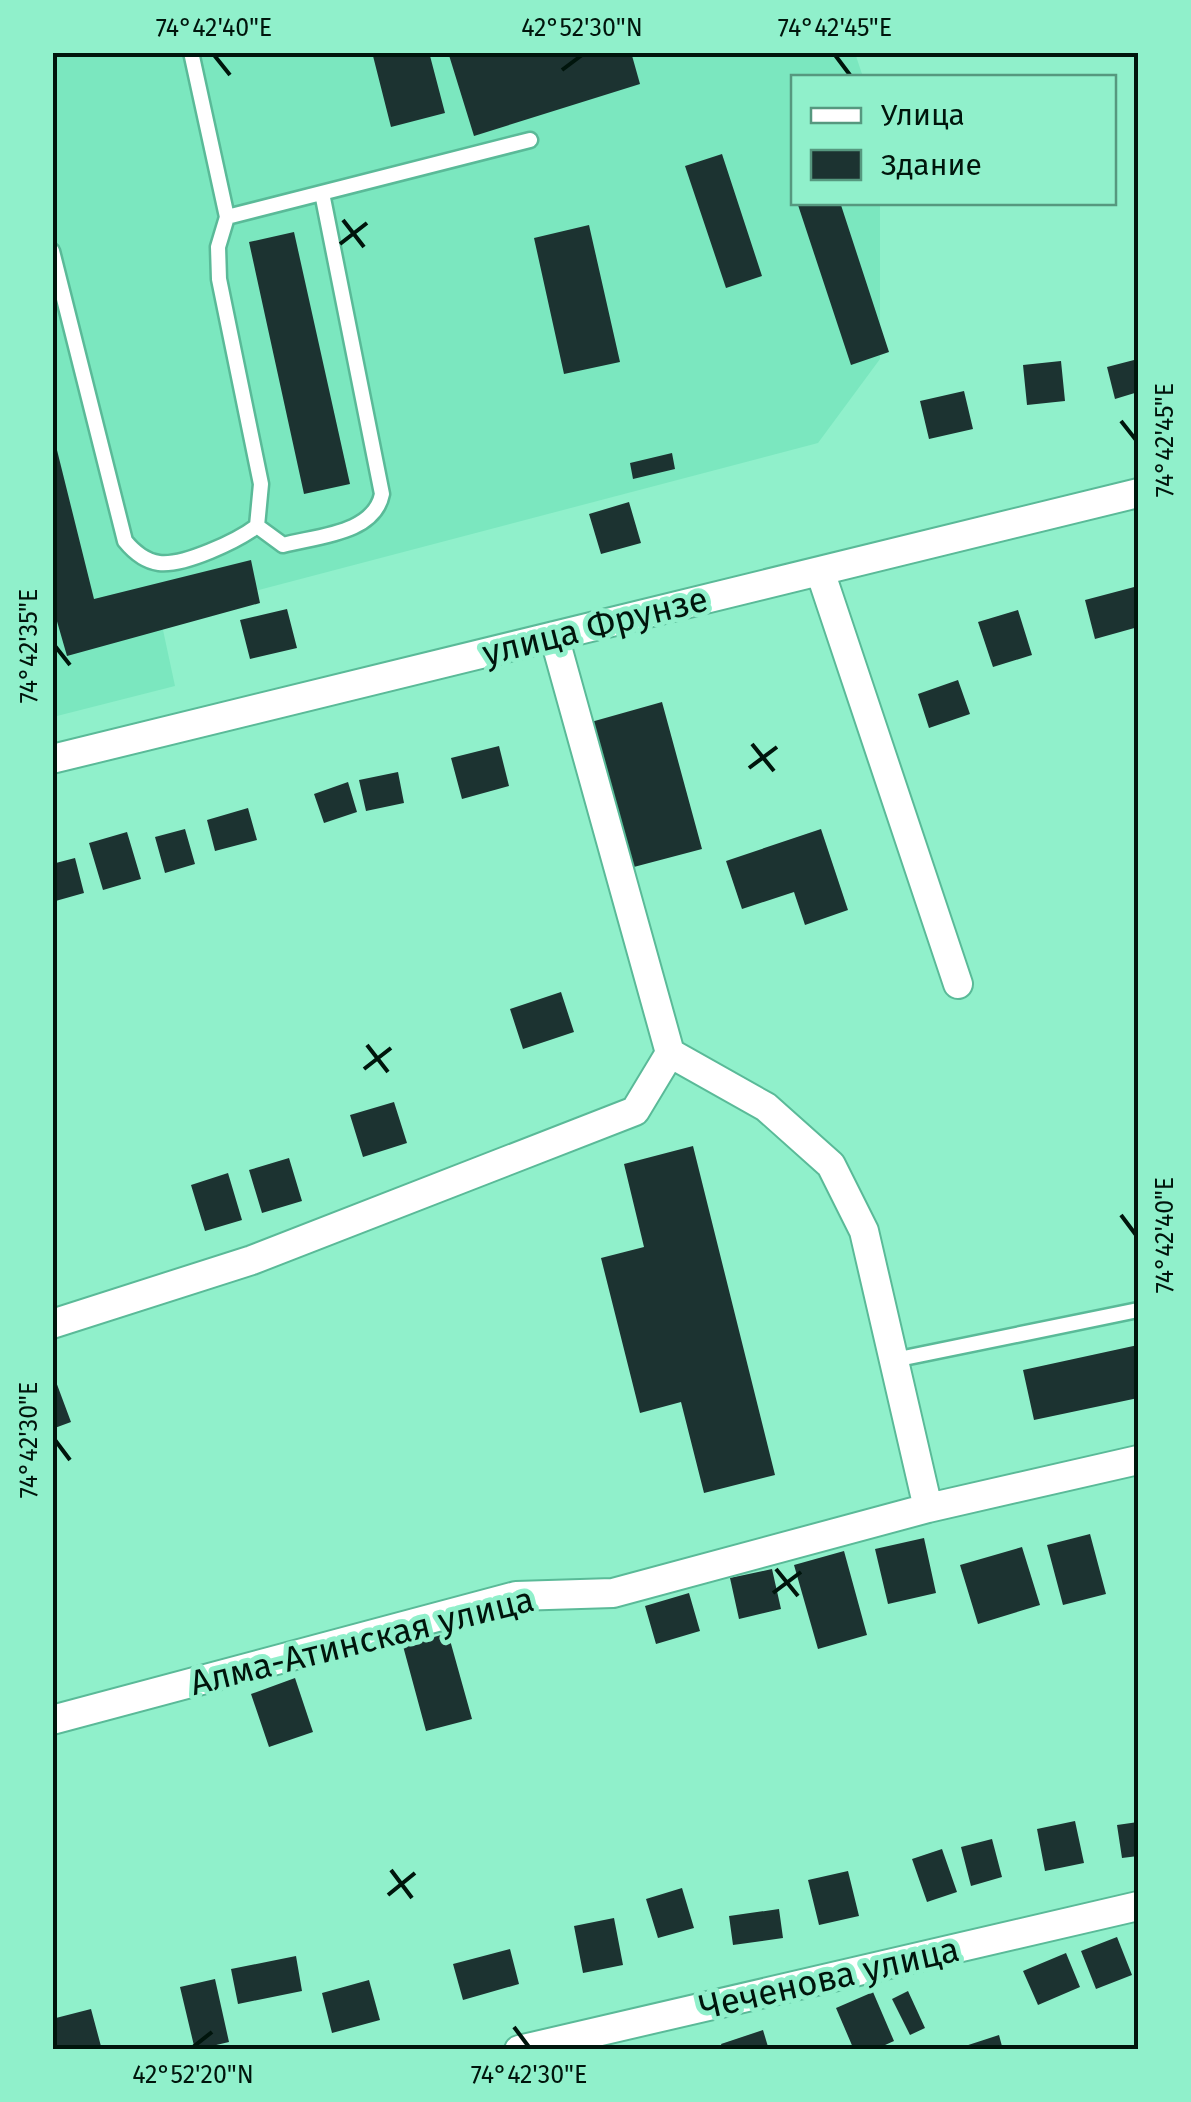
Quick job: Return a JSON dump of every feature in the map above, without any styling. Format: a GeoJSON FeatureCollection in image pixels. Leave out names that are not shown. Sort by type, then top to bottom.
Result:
{"type":"FeatureCollection","features":[{"type":"Feature","properties":{"kind":"street","name":"улица Фрунзе"},"geometry":{"type":"LineString","coordinates":[[52,759],[1138,493]]}},
{"type":"Feature","properties":{"kind":"street"},"geometry":{"type":"LineString","coordinates":[[820,571],[958,984]]}},
{"type":"Feature","properties":{"kind":"street"},"geometry":{"type":"LineString","coordinates":[[554,636],[670,1052],[766,1107],[831,1165],[864,1231],[928,1508]]}},
{"type":"Feature","properties":{"kind":"street"},"geometry":{"type":"LineString","coordinates":[[52,1324],[252,1260],[635,1111],[670,1052]]}},
{"type":"Feature","properties":{"kind":"street","name":"Алма-Атинская улица"},"geometry":{"type":"LineString","coordinates":[[52,1720],[516,1596],[613,1592],[928,1508],[1138,1460]]}},
{"type":"Feature","properties":{"kind":"street","name":"Чеченова улица"},"geometry":{"type":"LineString","coordinates":[[519,2050],[1138,1906]]}},
{"type":"Feature","properties":{"kind":"lane"},"geometry":{"type":"LineString","coordinates":[[52,251],[125,541],[138,556],[161,564],[230,544],[257,526],[262,484],[219,279],[218,247],[227,217],[191,52]]}},
{"type":"Feature","properties":{"kind":"lane"},"geometry":{"type":"LineString","coordinates":[[227,217],[530,140]]}},
{"type":"Feature","properties":{"kind":"lane"},"geometry":{"type":"LineString","coordinates":[[257,526],[283,545],[364,524],[375,514],[382,494],[322,193]]}},
{"type":"Feature","properties":{"kind":"lane"},"geometry":{"type":"LineString","coordinates":[[894,1360],[1138,1310]]}},
{"type":"Feature","properties":{"kind":"shaded area"},"geometry":{"type":"Polygon","coordinates":[[[53,53],[855,53],[862,75],[791,75],[791,205],[880,205],[880,359],[818,443],[160,616],[175,686],[53,717],[53,53]]]}},
{"type":"Feature","properties":{"kind":"building"},"geometry":{"type":"Polygon","coordinates":[[[372,52],[429,52],[445,113],[391,127],[372,52]]]}},
{"type":"Feature","properties":{"kind":"building"},"geometry":{"type":"Polygon","coordinates":[[[448,52],[631,52],[640,84],[474,136],[448,52]]]}},
{"type":"Feature","properties":{"kind":"building"},"geometry":{"type":"Polygon","coordinates":[[[722,154],[762,276],[726,288],[685,166],[722,154]]]}},
{"type":"Feature","properties":{"kind":"building"},"geometry":{"type":"Polygon","coordinates":[[[798,205],[841,205],[889,352],[851,365],[798,205]]]}},
{"type":"Feature","properties":{"kind":"building"},"geometry":{"type":"Polygon","coordinates":[[[589,225],[620,362],[564,374],[534,238],[589,225]]]}},
{"type":"Feature","properties":{"kind":"building"},"geometry":{"type":"Polygon","coordinates":[[[294,232],[350,484],[304,494],[249,242],[294,232]]]}},
{"type":"Feature","properties":{"kind":"building"},"geometry":{"type":"Polygon","coordinates":[[[1134,360],[1138,392],[1115,399],[1107,367],[1134,360]]]}},
{"type":"Feature","properties":{"kind":"building"},"geometry":{"type":"Polygon","coordinates":[[[1061,361],[1065,401],[1027,405],[1023,365],[1061,361]]]}},
{"type":"Feature","properties":{"kind":"building"},"geometry":{"type":"Polygon","coordinates":[[[964,391],[973,429],[929,439],[920,401],[964,391]]]}},
{"type":"Feature","properties":{"kind":"building"},"geometry":{"type":"Polygon","coordinates":[[[54,438],[94,599],[251,560],[260,603],[67,656],[52,604],[54,438]]]}},
{"type":"Feature","properties":{"kind":"building"},"geometry":{"type":"Polygon","coordinates":[[[672,453],[675,469],[633,479],[630,463],[672,453]]]}},
{"type":"Feature","properties":{"kind":"building"},"geometry":{"type":"Polygon","coordinates":[[[629,502],[641,543],[601,554],[589,514],[629,502]]]}},
{"type":"Feature","properties":{"kind":"building"},"geometry":{"type":"Polygon","coordinates":[[[1138,586],[1138,627],[1095,639],[1085,600],[1138,586]]]}},
{"type":"Feature","properties":{"kind":"building"},"geometry":{"type":"Polygon","coordinates":[[[287,609],[297,648],[250,659],[240,620],[287,609]]]}},
{"type":"Feature","properties":{"kind":"building"},"geometry":{"type":"Polygon","coordinates":[[[1018,610],[1032,655],[993,667],[978,622],[1018,610]]]}},
{"type":"Feature","properties":{"kind":"building"},"geometry":{"type":"Polygon","coordinates":[[[958,680],[970,714],[929,728],[918,694],[958,680]]]}},
{"type":"Feature","properties":{"kind":"building"},"geometry":{"type":"Polygon","coordinates":[[[662,702],[702,849],[630,868],[591,722],[662,702]]]}},
{"type":"Feature","properties":{"kind":"building"},"geometry":{"type":"Polygon","coordinates":[[[499,746],[509,786],[462,799],[451,758],[499,746]]]}},
{"type":"Feature","properties":{"kind":"building"},"geometry":{"type":"Polygon","coordinates":[[[398,772],[404,803],[366,811],[359,780],[398,772]]]}},
{"type":"Feature","properties":{"kind":"building"},"geometry":{"type":"Polygon","coordinates":[[[348,782],[357,812],[324,823],[314,794],[348,782]]]}},
{"type":"Feature","properties":{"kind":"building"},"geometry":{"type":"Polygon","coordinates":[[[248,808],[257,840],[215,851],[207,820],[248,808]]]}},
{"type":"Feature","properties":{"kind":"building"},"geometry":{"type":"Polygon","coordinates":[[[185,829],[195,864],[165,873],[155,837],[185,829]]]}},
{"type":"Feature","properties":{"kind":"building"},"geometry":{"type":"Polygon","coordinates":[[[821,829],[848,910],[805,925],[794,892],[742,909],[726,861],[821,829]]]}},
{"type":"Feature","properties":{"kind":"building"},"geometry":{"type":"Polygon","coordinates":[[[127,832],[141,879],[103,890],[89,843],[127,832]]]}},
{"type":"Feature","properties":{"kind":"building"},"geometry":{"type":"Polygon","coordinates":[[[75,858],[84,893],[52,902],[52,864],[75,858]]]}},
{"type":"Feature","properties":{"kind":"building"},"geometry":{"type":"Polygon","coordinates":[[[561,992],[574,1032],[523,1049],[510,1009],[561,992]]]}},
{"type":"Feature","properties":{"kind":"building"},"geometry":{"type":"Polygon","coordinates":[[[394,1102],[407,1143],[363,1157],[350,1115],[394,1102]]]}},
{"type":"Feature","properties":{"kind":"building"},"geometry":{"type":"Polygon","coordinates":[[[693,1146],[775,1475],[704,1493],[681,1402],[640,1413],[601,1258],[644,1247],[624,1164],[693,1146]]]}},
{"type":"Feature","properties":{"kind":"building"},"geometry":{"type":"Polygon","coordinates":[[[289,1158],[302,1201],[262,1213],[249,1170],[289,1158]]]}},
{"type":"Feature","properties":{"kind":"building"},"geometry":{"type":"Polygon","coordinates":[[[228,1173],[242,1220],[205,1231],[191,1185],[228,1173]]]}},
{"type":"Feature","properties":{"kind":"building"},"geometry":{"type":"Polygon","coordinates":[[[1138,1345],[1138,1398],[1034,1420],[1023,1370],[1138,1345]]]}},
{"type":"Feature","properties":{"kind":"building"},"geometry":{"type":"Polygon","coordinates":[[[52,1371],[71,1422],[52,1429],[52,1371]]]}},
{"type":"Feature","properties":{"kind":"building"},"geometry":{"type":"Polygon","coordinates":[[[1090,1534],[1106,1594],[1063,1605],[1047,1545],[1090,1534]]]}},
{"type":"Feature","properties":{"kind":"building"},"geometry":{"type":"Polygon","coordinates":[[[924,1538],[936,1593],[888,1604],[875,1549],[924,1538]]]}},
{"type":"Feature","properties":{"kind":"building"},"geometry":{"type":"Polygon","coordinates":[[[1022,1547],[1040,1605],[978,1624],[960,1565],[1022,1547]]]}},
{"type":"Feature","properties":{"kind":"building"},"geometry":{"type":"Polygon","coordinates":[[[844,1551],[867,1635],[818,1649],[794,1565],[844,1551]]]}},
{"type":"Feature","properties":{"kind":"building"},"geometry":{"type":"Polygon","coordinates":[[[772,1569],[781,1609],[739,1619],[730,1578],[772,1569]]]}},
{"type":"Feature","properties":{"kind":"building"},"geometry":{"type":"Polygon","coordinates":[[[689,1593],[700,1631],[656,1644],[645,1606],[689,1593]]]}},
{"type":"Feature","properties":{"kind":"building"},"geometry":{"type":"Polygon","coordinates":[[[448,1633],[472,1719],[426,1731],[403,1646],[448,1633]]]}},
{"type":"Feature","properties":{"kind":"building"},"geometry":{"type":"Polygon","coordinates":[[[295,1678],[313,1732],[269,1747],[251,1694],[295,1678]]]}},
{"type":"Feature","properties":{"kind":"building"},"geometry":{"type":"Polygon","coordinates":[[[1075,1821],[1084,1863],[1045,1871],[1037,1829],[1075,1821]]]}},
{"type":"Feature","properties":{"kind":"building"},"geometry":{"type":"Polygon","coordinates":[[[1138,1822],[1138,1856],[1122,1858],[1117,1825],[1138,1822]]]}},
{"type":"Feature","properties":{"kind":"building"},"geometry":{"type":"Polygon","coordinates":[[[992,1839],[1002,1877],[971,1886],[961,1847],[992,1839]]]}},
{"type":"Feature","properties":{"kind":"building"},"geometry":{"type":"Polygon","coordinates":[[[942,1849],[957,1892],[927,1902],[912,1859],[942,1849]]]}},
{"type":"Feature","properties":{"kind":"building"},"geometry":{"type":"Polygon","coordinates":[[[848,1871],[859,1916],[819,1925],[808,1880],[848,1871]]]}},
{"type":"Feature","properties":{"kind":"building"},"geometry":{"type":"Polygon","coordinates":[[[682,1888],[694,1928],[658,1938],[646,1899],[682,1888]]]}},
{"type":"Feature","properties":{"kind":"building"},"geometry":{"type":"Polygon","coordinates":[[[779,1909],[783,1938],[733,1945],[729,1916],[779,1909]]]}},
{"type":"Feature","properties":{"kind":"building"},"geometry":{"type":"Polygon","coordinates":[[[614,1918],[623,1965],[583,1973],[574,1926],[614,1918]]]}},
{"type":"Feature","properties":{"kind":"building"},"geometry":{"type":"Polygon","coordinates":[[[1117,1937],[1132,1975],[1096,1989],[1081,1951],[1117,1937]]]}},
{"type":"Feature","properties":{"kind":"building"},"geometry":{"type":"Polygon","coordinates":[[[510,1949],[519,1984],[463,2000],[453,1964],[510,1949]]]}},
{"type":"Feature","properties":{"kind":"building"},"geometry":{"type":"Polygon","coordinates":[[[1066,1953],[1080,1987],[1038,2005],[1023,1971],[1066,1953]]]}},
{"type":"Feature","properties":{"kind":"building"},"geometry":{"type":"Polygon","coordinates":[[[296,1956],[302,1991],[238,2004],[231,1969],[296,1956]]]}},
{"type":"Feature","properties":{"kind":"building"},"geometry":{"type":"Polygon","coordinates":[[[215,1979],[229,2042],[195,2050],[180,1987],[215,1979]]]}},
{"type":"Feature","properties":{"kind":"building"},"geometry":{"type":"Polygon","coordinates":[[[369,1980],[380,2020],[332,2033],[322,1993],[369,1980]]]}},
{"type":"Feature","properties":{"kind":"building"},"geometry":{"type":"Polygon","coordinates":[[[908,1991],[925,2028],[910,2035],[892,1999],[908,1991]]]}},
{"type":"Feature","properties":{"kind":"building"},"geometry":{"type":"Polygon","coordinates":[[[873,1992],[894,2041],[874,2050],[854,2050],[836,2008],[873,1992]]]}},
{"type":"Feature","properties":{"kind":"building"},"geometry":{"type":"Polygon","coordinates":[[[91,2009],[102,2050],[56,2050],[52,2019],[91,2009]]]}},
{"type":"Feature","properties":{"kind":"building"},"geometry":{"type":"Polygon","coordinates":[[[763,2030],[769,2050],[723,2050],[721,2044],[763,2030]]]}},
{"type":"Feature","properties":{"kind":"building"},"geometry":{"type":"Polygon","coordinates":[[[999,2035],[1003,2050],[956,2050],[956,2049],[999,2035]]]}}]}
